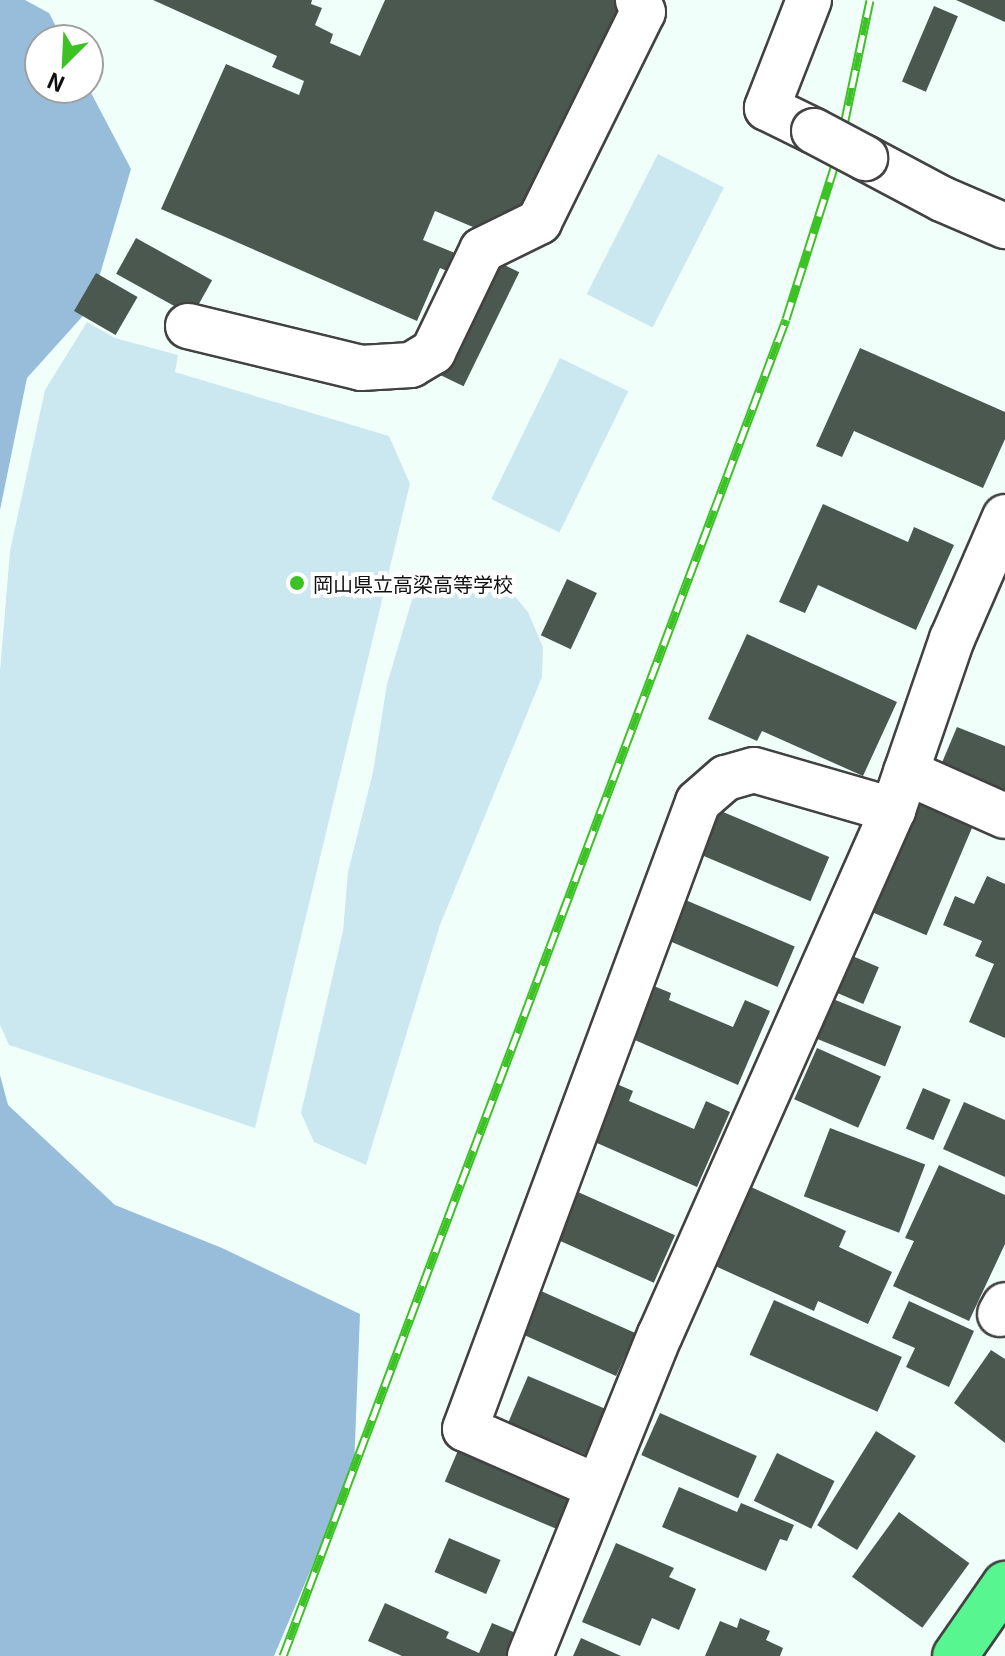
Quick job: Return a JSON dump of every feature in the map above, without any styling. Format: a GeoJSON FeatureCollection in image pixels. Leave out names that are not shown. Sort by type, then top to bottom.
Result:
{"type":"FeatureCollection","features":[{"type":"Feature","properties":{"kind":"highway"},"geometry":{"type":"LineString","coordinates":[[955,1656],[1005,1584]]}},
{"type":"Feature","properties":{"kind":"street"},"geometry":{"type":"LineString","coordinates":[[188,326],[361,368],[411,365],[433,352],[482,250],[539,222],[643,12],[638,0]]}},
{"type":"Feature","properties":{"kind":"street"},"geometry":{"type":"LineString","coordinates":[[809,0],[767,108],[942,199],[1005,226]]}},
{"type":"Feature","properties":{"kind":"street"},"geometry":{"type":"LineString","coordinates":[[530,1656],[660,1335],[900,791],[952,639],[1005,517]]}},
{"type":"Feature","properties":{"kind":"street"},"geometry":{"type":"LineString","coordinates":[[598,1487],[465,1429],[698,802],[726,778],[754,770],[900,791],[1005,816]]}},
{"type":"Feature","properties":{"kind":"shaded area"},"geometry":{"type":"Polygon","coordinates":[[[0,0],[25,0],[49,13],[55,24],[24,24],[24,104],[97,104],[131,169],[90,308],[27,378],[0,510],[0,0]]]}},
{"type":"Feature","properties":{"kind":"shaded area"},"geometry":{"type":"Polygon","coordinates":[[[658,154],[724,188],[653,327],[587,294],[658,154]]]}},
{"type":"Feature","properties":{"kind":"shaded area"},"geometry":{"type":"Polygon","coordinates":[[[87,322],[115,338],[178,355],[175,372],[389,436],[410,484],[255,1128],[9,1045],[0,1025],[0,671],[10,551],[45,390],[87,322]]]}},
{"type":"Feature","properties":{"kind":"shaded area"},"geometry":{"type":"Polygon","coordinates":[[[560,358],[628,391],[559,532],[491,499],[560,358]]]}},
{"type":"Feature","properties":{"kind":"shaded area"},"geometry":{"type":"Polygon","coordinates":[[[457,579],[488,582],[511,592],[528,612],[543,647],[542,677],[440,925],[366,1165],[314,1142],[301,1113],[343,931],[348,872],[373,772],[387,684],[414,593],[457,579]]]}},
{"type":"Feature","properties":{"kind":"shaded area"},"geometry":{"type":"Polygon","coordinates":[[[0,1075],[8,1105],[115,1205],[222,1248],[360,1314],[354,1468],[274,1656],[0,1656],[0,1075]]]}},
{"type":"Feature","properties":{"kind":"building"},"geometry":{"type":"Polygon","coordinates":[[[153,0],[312,0],[311,4],[322,8],[315,25],[333,34],[330,43],[360,56],[385,0],[620,0],[626,14],[532,210],[492,235],[435,211],[423,240],[455,253],[447,271],[440,268],[417,321],[161,209],[226,64],[299,95],[304,81],[272,67],[277,56],[153,0]]]}},
{"type":"Feature","properties":{"kind":"building"},"geometry":{"type":"Polygon","coordinates":[[[956,0],[1005,0],[1005,22],[956,0]]]}},
{"type":"Feature","properties":{"kind":"building"},"geometry":{"type":"Polygon","coordinates":[[[934,6],[958,16],[926,92],[902,81],[934,6]]]}},
{"type":"Feature","properties":{"kind":"building"},"geometry":{"type":"Polygon","coordinates":[[[136,238],[212,280],[192,316],[116,274],[136,238]]]}},
{"type":"Feature","properties":{"kind":"building"},"geometry":{"type":"Polygon","coordinates":[[[486,256],[519,272],[464,386],[430,370],[486,256]]]}},
{"type":"Feature","properties":{"kind":"building"},"geometry":{"type":"Polygon","coordinates":[[[96,273],[138,297],[116,335],[74,311],[96,273]]]}},
{"type":"Feature","properties":{"kind":"building"},"geometry":{"type":"Polygon","coordinates":[[[860,348],[1005,412],[1005,439],[983,488],[854,431],[842,457],[816,446],[860,348]]]}},
{"type":"Feature","properties":{"kind":"building"},"geometry":{"type":"Polygon","coordinates":[[[823,504],[908,542],[914,527],[954,545],[916,630],[818,585],[805,613],[779,602],[823,504]]]}},
{"type":"Feature","properties":{"kind":"building"},"geometry":{"type":"Polygon","coordinates":[[[567,579],[597,593],[571,649],[541,635],[567,579]]]}},
{"type":"Feature","properties":{"kind":"building"},"geometry":{"type":"Polygon","coordinates":[[[747,634],[897,702],[863,776],[762,731],[757,741],[708,719],[747,634]]]}},
{"type":"Feature","properties":{"kind":"building"},"geometry":{"type":"Polygon","coordinates":[[[957,727],[1005,746],[1005,800],[938,772],[957,727]]]}},
{"type":"Feature","properties":{"kind":"building"},"geometry":{"type":"Polygon","coordinates":[[[913,798],[974,824],[926,935],[866,909],[913,798]]]}},
{"type":"Feature","properties":{"kind":"building"},"geometry":{"type":"Polygon","coordinates":[[[716,809],[829,857],[810,901],[697,853],[716,809]]]}},
{"type":"Feature","properties":{"kind":"building"},"geometry":{"type":"Polygon","coordinates":[[[987,876],[1005,884],[1005,1038],[969,1022],[994,964],[975,956],[982,941],[943,925],[955,896],[974,904],[987,876]]]}},
{"type":"Feature","properties":{"kind":"building"},"geometry":{"type":"Polygon","coordinates":[[[676,896],[795,946],[778,987],[659,937],[676,896]]]}},
{"type":"Feature","properties":{"kind":"building"},"geometry":{"type":"Polygon","coordinates":[[[843,952],[879,967],[863,1004],[827,989],[843,952]]]}},
{"type":"Feature","properties":{"kind":"building"},"geometry":{"type":"Polygon","coordinates":[[[644,982],[671,993],[669,1000],[733,1027],[745,1000],[770,1011],[738,1085],[621,1034],[644,982]]]}},
{"type":"Feature","properties":{"kind":"building"},"geometry":{"type":"Polygon","coordinates":[[[828,997],[901,1027],[885,1066],[812,1037],[828,997]]]}},
{"type":"Feature","properties":{"kind":"building"},"geometry":{"type":"Polygon","coordinates":[[[817,1048],[881,1076],[858,1128],[794,1099],[817,1048]]]}},
{"type":"Feature","properties":{"kind":"building"},"geometry":{"type":"Polygon","coordinates":[[[605,1079],[633,1091],[629,1101],[694,1129],[706,1101],[730,1112],[697,1187],[581,1136],[605,1079]]]}},
{"type":"Feature","properties":{"kind":"building"},"geometry":{"type":"Polygon","coordinates":[[[923,1088],[951,1100],[933,1140],[906,1129],[923,1088]]]}},
{"type":"Feature","properties":{"kind":"building"},"geometry":{"type":"Polygon","coordinates":[[[964,1102],[1005,1120],[1005,1177],[943,1149],[964,1102]]]}},
{"type":"Feature","properties":{"kind":"building"},"geometry":{"type":"Polygon","coordinates":[[[830,1128],[925,1165],[899,1233],[804,1196],[830,1128]]]}},
{"type":"Feature","properties":{"kind":"building"},"geometry":{"type":"Polygon","coordinates":[[[939,1165],[1005,1195],[1005,1244],[969,1321],[893,1286],[914,1241],[905,1238],[939,1165]]]}},
{"type":"Feature","properties":{"kind":"building"},"geometry":{"type":"Polygon","coordinates":[[[749,1186],[846,1231],[839,1247],[892,1272],[868,1324],[818,1301],[814,1311],[713,1265],[749,1186]]]}},
{"type":"Feature","properties":{"kind":"building"},"geometry":{"type":"Polygon","coordinates":[[[569,1188],[675,1235],[654,1283],[548,1236],[569,1188]]]}},
{"type":"Feature","properties":{"kind":"building"},"geometry":{"type":"Polygon","coordinates":[[[532,1287],[635,1333],[616,1376],[513,1330],[532,1287]]]}},
{"type":"Feature","properties":{"kind":"building"},"geometry":{"type":"Polygon","coordinates":[[[774,1300],[902,1357],[877,1412],[750,1355],[774,1300]]]}},
{"type":"Feature","properties":{"kind":"building"},"geometry":{"type":"Polygon","coordinates":[[[909,1301],[974,1331],[949,1387],[906,1367],[915,1348],[892,1338],[909,1301]]]}},
{"type":"Feature","properties":{"kind":"building"},"geometry":{"type":"Polygon","coordinates":[[[991,1350],[1005,1359],[1005,1443],[954,1403],[991,1350]]]}},
{"type":"Feature","properties":{"kind":"building"},"geometry":{"type":"Polygon","coordinates":[[[528,1376],[608,1410],[589,1456],[508,1422],[528,1376]]]}},
{"type":"Feature","properties":{"kind":"building"},"geometry":{"type":"Polygon","coordinates":[[[660,1413],[757,1456],[738,1498],[641,1455],[660,1413]]]}},
{"type":"Feature","properties":{"kind":"building"},"geometry":{"type":"Polygon","coordinates":[[[876,1431],[916,1456],[857,1550],[817,1525],[876,1431]]]}},
{"type":"Feature","properties":{"kind":"building"},"geometry":{"type":"Polygon","coordinates":[[[462,1441],[582,1492],[564,1532],[445,1482],[462,1441]]]}},
{"type":"Feature","properties":{"kind":"building"},"geometry":{"type":"Polygon","coordinates":[[[777,1453],[835,1481],[811,1529],[754,1501],[777,1453]]]}},
{"type":"Feature","properties":{"kind":"building"},"geometry":{"type":"Polygon","coordinates":[[[679,1487],[737,1512],[741,1503],[794,1525],[787,1541],[780,1539],[766,1571],[662,1527],[679,1487]]]}},
{"type":"Feature","properties":{"kind":"building"},"geometry":{"type":"Polygon","coordinates":[[[899,1512],[969,1563],[922,1628],[852,1577],[899,1512]]]}},
{"type":"Feature","properties":{"kind":"building"},"geometry":{"type":"Polygon","coordinates":[[[449,1538],[501,1560],[486,1594],[435,1572],[449,1538]]]}},
{"type":"Feature","properties":{"kind":"building"},"geometry":{"type":"Polygon","coordinates":[[[616,1543],[674,1568],[669,1577],[696,1589],[679,1630],[652,1618],[640,1646],[582,1622],[616,1543]]]}},
{"type":"Feature","properties":{"kind":"building"},"geometry":{"type":"Polygon","coordinates":[[[385,1603],[449,1632],[446,1638],[479,1653],[492,1623],[523,1636],[514,1656],[402,1656],[368,1641],[385,1603]]]}},
{"type":"Feature","properties":{"kind":"building"},"geometry":{"type":"Polygon","coordinates":[[[740,1618],[770,1631],[766,1640],[783,1648],[780,1656],[705,1656],[720,1621],[737,1628],[740,1618]]]}},
{"type":"Feature","properties":{"kind":"building"},"geometry":{"type":"Polygon","coordinates":[[[581,1638],[621,1656],[573,1656],[581,1638]]]}},
{"type":"Feature","properties":{"kind":"railway"},"geometry":{"type":"LineString","coordinates":[[283,1656],[786,319],[837,158],[870,0]]}},
{"type":"Feature","properties":{"kind":"place","name":"岡山県立高梁高等学校"},"geometry":{"type":"Point","coordinates":[297,583]}}]}
